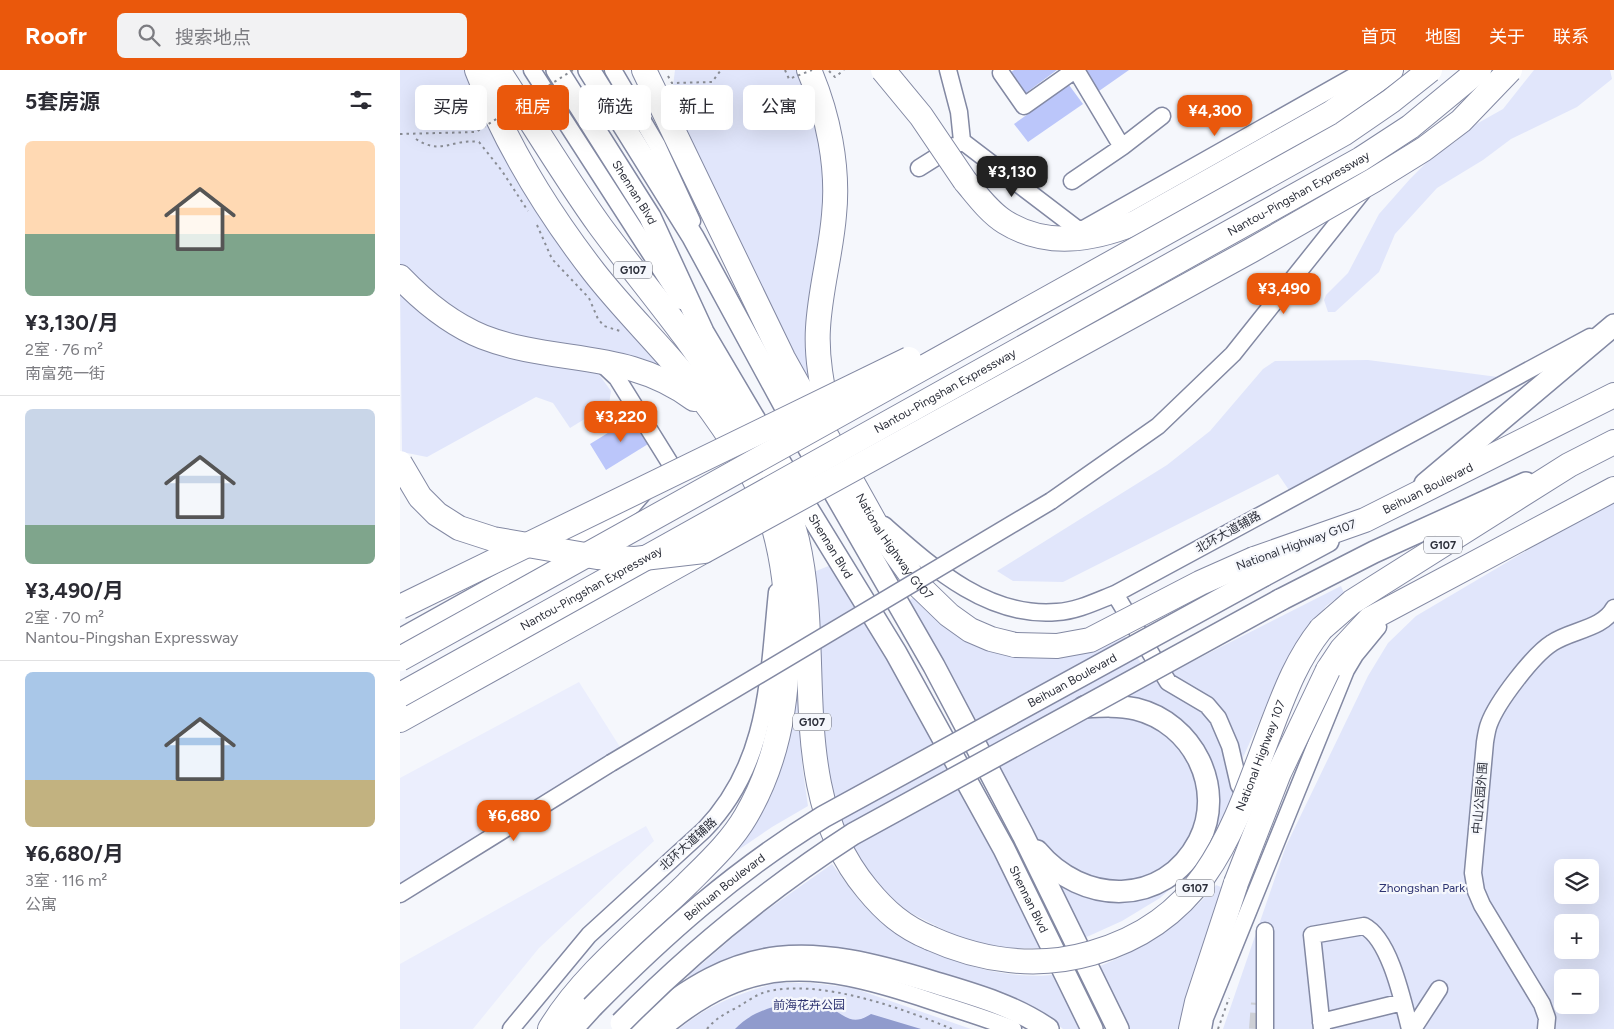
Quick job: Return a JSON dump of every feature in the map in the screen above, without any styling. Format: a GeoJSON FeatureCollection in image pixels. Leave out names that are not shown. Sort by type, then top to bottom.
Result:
{"type":"FeatureCollection","features":[{"type":"Feature","properties":{"kind":"highway"},"geometry":{"type":"LineString","coordinates":[[477,70],[505,135],[547,206],[595,273],[683,374],[729,438],[766,505],[779,552],[787,611],[787,669],[784,703],[772,756],[756,797],[745,818],[718,854],[576,991],[550,1029]]}},
{"type":"Feature","properties":{"kind":"highway","name":"G107"},"geometry":{"type":"LineString","coordinates":[[498,70],[600,226],[705,366],[769,468]]}},
{"type":"Feature","properties":{"kind":"highway","name":"National Highway G107"},"geometry":{"type":"LineString","coordinates":[[644,70],[751,294],[854,487],[903,565],[933,601],[970,630],[991,639],[1015,645],[1057,646],[1090,640],[1200,583],[1258,567],[1365,520]]}},
{"type":"Feature","properties":{"kind":"highway"},"geometry":{"type":"LineString","coordinates":[[810,70],[822,108],[833,156],[834,214],[818,330],[821,377],[832,435],[840,462]]}},
{"type":"Feature","properties":{"kind":"highway"},"geometry":{"type":"LineString","coordinates":[[883,70],[920,116],[965,181],[984,203],[1005,222],[1030,234],[1055,239],[1081,239],[1110,233],[1135,223],[1331,113],[1391,70]]}},
{"type":"Feature","properties":{"kind":"highway"},"geometry":{"type":"LineString","coordinates":[[400,659],[1343,134],[1391,101],[1430,70]]}},
{"type":"Feature","properties":{"kind":"highway","name":"Nantou-Pingshan Expressway"},"geometry":{"type":"LineString","coordinates":[[400,695],[1361,159],[1410,128],[1479,70]]}},
{"type":"Feature","properties":{"kind":"highway"},"geometry":{"type":"LineString","coordinates":[[400,720],[1252,250],[1374,180],[1424,149],[1461,121],[1510,70]]}},
{"type":"Feature","properties":{"kind":"highway"},"geometry":{"type":"LineString","coordinates":[[400,277],[436,310],[461,327],[485,338],[535,350],[595,359],[656,376],[693,398],[715,417]]}},
{"type":"Feature","properties":{"kind":"highway"},"geometry":{"type":"LineString","coordinates":[[400,607],[899,363],[1042,302]]}},
{"type":"Feature","properties":{"kind":"highway","name":"Beihuan Boulevard"},"geometry":{"type":"LineString","coordinates":[[1365,520],[1614,395]]}},
{"type":"Feature","properties":{"kind":"highway","name":"G107"},"geometry":{"type":"LineString","coordinates":[[1568,465],[1614,442]]}},
{"type":"Feature","properties":{"kind":"highway"},"geometry":{"type":"LineString","coordinates":[[400,463],[420,497],[437,514],[459,528],[493,540],[597,557],[616,558],[644,559],[704,551]]}},
{"type":"Feature","properties":{"kind":"highway","name":"National Highway 107"},"geometry":{"type":"LineString","coordinates":[[769,468],[784,502],[799,554],[806,606],[815,766],[829,825],[842,856],[875,899],[891,916],[911,930],[982,956],[1021,961],[1081,956],[1118,944],[1139,933],[1172,911],[1199,883],[1222,850],[1235,822],[1297,663],[1321,629],[1352,602],[1568,465]]}},
{"type":"Feature","properties":{"kind":"highway"},"geometry":{"type":"LineString","coordinates":[[769,468],[804,503]]}},
{"type":"Feature","properties":{"kind":"highway"},"geometry":{"type":"LineString","coordinates":[[1191,1029],[1197,1002],[1236,883],[1279,773],[1328,670],[1342,650],[1370,619],[1614,489]]}},
{"type":"Feature","properties":{"kind":"main road","name":"Shennan Blvd"},"geometry":{"type":"LineString","coordinates":[[557,70],[650,217],[703,332],[804,503],[896,653],[1004,849],[1092,1029]]}},
{"type":"Feature","properties":{"kind":"main road","name":"Shennan Blvd"},"geometry":{"type":"LineString","coordinates":[[589,70],[664,188],[721,287],[791,418],[934,666],[1023,834],[1118,1029]]}},
{"type":"Feature","properties":{"kind":"main road","name":"北环大道辅路"},"geometry":{"type":"LineString","coordinates":[[1404,501],[1614,324]]}},
{"type":"Feature","properties":{"kind":"main road"},"geometry":{"type":"LineString","coordinates":[[625,1027],[696,951],[756,902],[818,856],[885,814],[1280,600],[1374,552],[1568,465]]}},
{"type":"Feature","properties":{"kind":"main road","name":"Beihuan Boulevard"},"geometry":{"type":"LineString","coordinates":[[572,1029],[592,1007],[687,915],[756,861],[789,838],[1258,567]]}},
{"type":"Feature","properties":{"kind":"main road"},"geometry":{"type":"LineString","coordinates":[[1023,834],[1042,858],[1066,878],[1098,890],[1116,892],[1134,890],[1167,876],[1185,861],[1198,841],[1206,821],[1209,802],[1206,777],[1197,754],[1182,734],[1163,720],[1138,709],[1112,705],[1084,707]]}},
{"type":"Feature","properties":{"kind":"main road"},"geometry":{"type":"LineString","coordinates":[[625,1027],[725,971],[759,960],[792,955],[825,956],[887,968],[1000,1004],[1034,1019],[1048,1029]]}},
{"type":"Feature","properties":{"kind":"street"},"geometry":{"type":"LineString","coordinates":[[532,70],[668,283],[703,332]]}},
{"type":"Feature","properties":{"kind":"street"},"geometry":{"type":"LineString","coordinates":[[613,70],[657,145],[721,287]]}},
{"type":"Feature","properties":{"kind":"street"},"geometry":{"type":"LineString","coordinates":[[893,70],[956,145],[1080,231],[1365,70]]}},
{"type":"Feature","properties":{"kind":"street"},"geometry":{"type":"LineString","coordinates":[[948,70],[959,112],[956,145]]}},
{"type":"Feature","properties":{"kind":"street"},"geometry":{"type":"LineString","coordinates":[[1001,71],[1024,106],[1076,70],[1122,147]]}},
{"type":"Feature","properties":{"kind":"street"},"geometry":{"type":"LineString","coordinates":[[400,894],[611,763],[1051,501],[1158,426],[1233,354],[1460,70]]}},
{"type":"Feature","properties":{"kind":"street"},"geometry":{"type":"LineString","coordinates":[[1072,181],[1122,147],[1162,116]]}},
{"type":"Feature","properties":{"kind":"street"},"geometry":{"type":"LineString","coordinates":[[920,168],[956,145]]}},
{"type":"Feature","properties":{"kind":"street","name":"北环大道辅路"},"geometry":{"type":"LineString","coordinates":[[854,487],[883,524],[930,564],[982,598],[1005,607],[1031,612],[1058,612],[1087,605],[1115,594],[1614,324]]}},
{"type":"Feature","properties":{"kind":"street"},"geometry":{"type":"LineString","coordinates":[[595,359],[609,369],[617,378],[673,468]]}},
{"type":"Feature","properties":{"kind":"street"},"geometry":{"type":"LineString","coordinates":[[400,637],[621,514],[634,505],[657,479],[673,468],[729,438]]}},
{"type":"Feature","properties":{"kind":"street","name":"北环大道辅路"},"geometry":{"type":"LineString","coordinates":[[511,1029],[589,935],[704,830],[721,813],[734,794],[753,750],[769,689],[779,552]]}},
{"type":"Feature","properties":{"kind":"street"},"geometry":{"type":"LineString","coordinates":[[1203,1029],[1212,999],[1346,670],[1355,655],[1378,628],[1432,586]]}},
{"type":"Feature","properties":{"kind":"street"},"geometry":{"type":"LineString","coordinates":[[1115,594],[1168,682],[1206,705],[1218,718],[1228,740],[1237,780],[1242,790],[1288,812]]}},
{"type":"Feature","properties":{"kind":"street","name":"中山公园外围"},"geometry":{"type":"LineString","coordinates":[[1546,1029],[1547,1018],[1542,1004],[1482,905],[1476,891],[1473,873],[1484,742],[1489,724],[1497,707],[1537,656],[1553,642],[1601,622],[1611,614],[1614,608]]}},
{"type":"Feature","properties":{"kind":"street"},"geometry":{"type":"LineString","coordinates":[[1403,1002],[1322,1026],[1312,935],[1364,926],[1372,930],[1394,969],[1412,1029]]}},
{"type":"Feature","properties":{"kind":"street"},"geometry":{"type":"LineString","coordinates":[[1265,931],[1265,1029]]}},
{"type":"Feature","properties":{"kind":"street"},"geometry":{"type":"LineString","coordinates":[[663,1029],[683,1012],[726,986],[753,978],[810,972],[871,982],[1013,1029]]}},
{"type":"Feature","properties":{"kind":"street"},"geometry":{"type":"LineString","coordinates":[[1412,1029],[1439,989]]}},
{"type":"Feature","properties":{"kind":"path"},"geometry":{"type":"LineString","coordinates":[[400,134],[476,132],[573,70]]}},
{"type":"Feature","properties":{"kind":"path"},"geometry":{"type":"LineString","coordinates":[[672,83],[712,82],[721,70]]}},
{"type":"Feature","properties":{"kind":"path"},"geometry":{"type":"LineString","coordinates":[[785,70],[789,79],[810,70]]}},
{"type":"Feature","properties":{"kind":"path"},"geometry":{"type":"LineString","coordinates":[[829,70],[835,77],[844,70]]}},
{"type":"Feature","properties":{"kind":"path"},"geometry":{"type":"LineString","coordinates":[[416,139],[426,146],[437,148],[470,140],[479,142],[486,149],[521,203],[533,217]]}},
{"type":"Feature","properties":{"kind":"path"},"geometry":{"type":"LineString","coordinates":[[537,224],[552,258],[589,298],[598,319],[604,326],[622,331]]}},
{"type":"Feature","properties":{"kind":"path"},"geometry":{"type":"LineString","coordinates":[[708,1029],[716,1019],[764,992],[797,988],[852,995],[923,1017],[952,1029]]}},
{"type":"Feature","properties":{"kind":"shaded area"},"geometry":{"type":"Polygon","coordinates":[[[579,682],[620,747],[578,775],[576,794],[400,904],[400,778],[579,682]]]}},
{"type":"Feature","properties":{"kind":"shaded area"},"geometry":{"type":"Polygon","coordinates":[[[646,826],[654,841],[539,948],[473,1029],[400,1029],[400,964],[646,826]]]}},
{"type":"Feature","properties":{"kind":"green space"},"geometry":{"type":"Polygon","coordinates":[[[400,70],[468,70],[478,85],[415,85],[415,130],[487,130],[487,98],[497,113],[497,130],[509,130],[679,381],[515,337],[471,322],[400,268],[400,70]]]}},
{"type":"Feature","properties":{"kind":"green space"},"geometry":{"type":"Polygon","coordinates":[[[675,70],[797,70],[802,85],[743,85],[743,130],[815,130],[815,122],[820,136],[826,193],[811,379],[807,377],[741,249],[684,130],[733,130],[733,85],[673,85],[675,70]]]}},
{"type":"Feature","properties":{"kind":"green space"},"geometry":{"type":"Polygon","coordinates":[[[1534,70],[1610,70],[1612,79],[1577,107],[1511,139],[1483,160],[1437,188],[1395,234],[1379,272],[1335,312],[1328,312],[1324,300],[1326,295],[1348,273],[1379,214],[1435,154],[1455,142],[1471,127],[1503,109],[1534,70]]]}},
{"type":"Feature","properties":{"kind":"green space"},"geometry":{"type":"Polygon","coordinates":[[[400,286],[416,303],[595,369],[611,391],[609,404],[570,428],[553,403],[536,397],[427,457],[402,452],[400,286]]]}},
{"type":"Feature","properties":{"kind":"green space"},"geometry":{"type":"Polygon","coordinates":[[[1368,360],[1513,379],[1293,496],[1278,474],[1063,582],[1013,581],[997,571],[1167,465],[1210,431],[1263,369],[1275,361],[1368,360]]]}},
{"type":"Feature","properties":{"kind":"green space","name":"Zhongshan Park"},"geometry":{"type":"Polygon","coordinates":[[[1614,499],[1614,1029],[1223,1029],[1286,846],[1368,676],[1388,643],[1416,616],[1614,499]]]}},
{"type":"Feature","properties":{"kind":"green space"},"geometry":{"type":"Polygon","coordinates":[[[831,565],[891,661],[1049,948],[1006,948],[960,938],[907,911],[873,882],[837,822],[822,742],[811,573],[831,565]]]}},
{"type":"Feature","properties":{"kind":"green space"},"geometry":{"type":"Polygon","coordinates":[[[1341,586],[1344,593],[1326,606],[1279,677],[1241,762],[1224,823],[1192,870],[1160,898],[1122,921],[1080,940],[1056,887],[1038,840],[1019,809],[907,602],[917,595],[996,650],[1122,631],[1152,682],[1341,586]]]}},
{"type":"Feature","properties":{"kind":"green space"},"geometry":{"type":"Polygon","coordinates":[[[799,693],[802,764],[808,806],[772,827],[725,859],[790,699],[799,693]]]}},
{"type":"Feature","properties":{"kind":"green space"},"geometry":{"type":"Polygon","coordinates":[[[832,864],[863,904],[881,921],[903,936],[928,949],[981,969],[1035,976],[1060,974],[1083,1029],[1063,1029],[1049,1017],[1002,998],[858,951],[813,947],[691,980],[688,976],[753,920],[832,864]]]}},
{"type":"Feature","properties":{"kind":"green space"},"geometry":{"type":"Polygon","coordinates":[[[1216,885],[1228,890],[1185,1029],[1128,1029],[1098,967],[1132,952],[1177,923],[1216,885]]]}},
{"type":"Feature","properties":{"kind":"green space","name":"前海花卉公园"},"geometry":{"type":"Polygon","coordinates":[[[776,983],[812,983],[853,988],[971,1029],[679,1029],[713,1006],[749,991],[776,983]]]}},
{"type":"Feature","properties":{"kind":"water"},"geometry":{"type":"Polygon","coordinates":[[[809,1001],[828,1007],[853,1020],[864,1018],[871,1014],[921,1029],[735,1029],[751,1016],[769,1008],[809,1001]]]}},
{"type":"Feature","properties":{"kind":"building"},"geometry":{"type":"Polygon","coordinates":[[[1014,70],[1057,70],[1023,95],[1008,74],[1014,70]]]}},
{"type":"Feature","properties":{"kind":"building"},"geometry":{"type":"Polygon","coordinates":[[[1086,70],[1129,70],[1099,91],[1086,70]]]}},
{"type":"Feature","properties":{"kind":"building"},"geometry":{"type":"Polygon","coordinates":[[[1069,85],[1083,104],[1028,142],[1014,124],[1069,85]]]}},
{"type":"Feature","properties":{"kind":"building"},"geometry":{"type":"Polygon","coordinates":[[[637,415],[653,441],[606,470],[590,444],[637,415]]]}},
{"type":"Feature","properties":{"kind":"tunnel"},"geometry":{"type":"LineString","coordinates":[[1257,1029],[1259,1003]]}}]}
